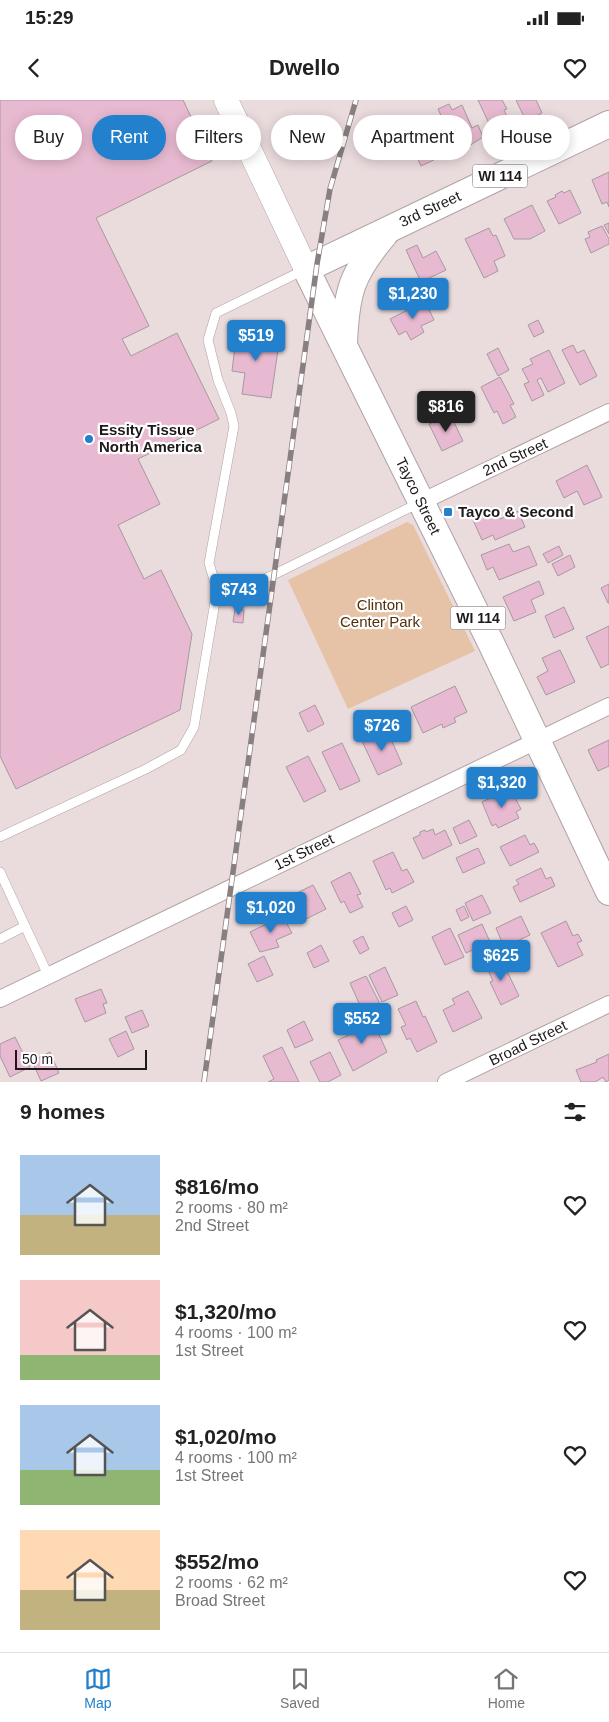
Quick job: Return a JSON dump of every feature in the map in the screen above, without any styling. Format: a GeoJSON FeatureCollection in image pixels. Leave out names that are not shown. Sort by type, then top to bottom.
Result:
{"type":"FeatureCollection","features":[{"type":"Feature","properties":{"kind":"main road","name":"3rd Street"},"geometry":{"type":"LineString","coordinates":[[306,269],[609,124]]}},
{"type":"Feature","properties":{"kind":"main road"},"geometry":{"type":"LineString","coordinates":[[344,345],[345,315],[357,272],[369,253],[391,227]]}},
{"type":"Feature","properties":{"kind":"main road","name":"Tayco Street"},"geometry":{"type":"LineString","coordinates":[[306,269],[421,502],[609,892]]}},
{"type":"Feature","properties":{"kind":"street","name":"Tayco Street"},"geometry":{"type":"LineString","coordinates":[[226,100],[306,269]]}},
{"type":"Feature","properties":{"kind":"street","name":"2nd Street"},"geometry":{"type":"LineString","coordinates":[[421,502],[609,412]]}},
{"type":"Feature","properties":{"kind":"street","name":"1st Street"},"geometry":{"type":"LineString","coordinates":[[0,999],[609,706]]}},
{"type":"Feature","properties":{"kind":"street","name":"Broad Street"},"geometry":{"type":"LineString","coordinates":[[446,1082],[609,1004]]}},
{"type":"Feature","properties":{"kind":"lane"},"geometry":{"type":"LineString","coordinates":[[0,837],[146,769],[180,750],[194,727],[216,590],[209,563],[234,426],[218,380],[208,340],[216,313],[306,269]]}},
{"type":"Feature","properties":{"kind":"lane"},"geometry":{"type":"LineString","coordinates":[[216,590],[248,586],[274,575],[421,502]]}},
{"type":"Feature","properties":{"kind":"lane"},"geometry":{"type":"LineString","coordinates":[[0,872],[48,976]]}},
{"type":"Feature","properties":{"kind":"lane"},"geometry":{"type":"LineString","coordinates":[[0,939],[25,926]]}},
{"type":"Feature","properties":{"kind":"green space","name":"Clinton Center Park"},"geometry":{"type":"Polygon","coordinates":[[[407,522],[413,525],[475,651],[348,709],[288,580],[407,522]]]}},
{"type":"Feature","properties":{"kind":"building","name":"Essity Tissue North America"},"geometry":{"type":"Polygon","coordinates":[[[0,100],[183,100],[190,115],[176,115],[176,160],[212,161],[96,218],[149,326],[122,339],[131,356],[177,333],[219,419],[138,459],[160,504],[118,525],[144,579],[161,570],[192,634],[180,710],[16,789],[0,756],[0,100]]]}},
{"type":"Feature","properties":{"kind":"building"},"geometry":{"type":"Polygon","coordinates":[[[478,100],[502,100],[507,109],[504,110],[506,115],[485,115],[478,100]]]}},
{"type":"Feature","properties":{"kind":"building"},"geometry":{"type":"Polygon","coordinates":[[[516,100],[536,100],[542,113],[538,115],[523,115],[516,100]]]}},
{"type":"Feature","properties":{"kind":"building"},"geometry":{"type":"Polygon","coordinates":[[[449,104],[452,110],[462,105],[466,115],[441,115],[438,109],[449,104]]]}},
{"type":"Feature","properties":{"kind":"building"},"geometry":{"type":"Polygon","coordinates":[[[478,125],[482,138],[472,144],[472,128],[478,125]]]}},
{"type":"Feature","properties":{"kind":"building"},"geometry":{"type":"Polygon","coordinates":[[[418,160],[434,160],[421,166],[418,160]]]}},
{"type":"Feature","properties":{"kind":"building"},"geometry":{"type":"Polygon","coordinates":[[[609,172],[609,207],[607,202],[602,204],[592,180],[609,172]]]}},
{"type":"Feature","properties":{"kind":"building"},"geometry":{"type":"Polygon","coordinates":[[[570,190],[581,213],[559,224],[547,201],[556,197],[555,195],[562,191],[564,193],[570,190]]]}},
{"type":"Feature","properties":{"kind":"building"},"geometry":{"type":"Polygon","coordinates":[[[532,205],[545,231],[530,239],[514,239],[504,219],[532,205]]]}},
{"type":"Feature","properties":{"kind":"building"},"geometry":{"type":"Polygon","coordinates":[[[609,223],[609,234],[604,225],[609,223]]]}},
{"type":"Feature","properties":{"kind":"building"},"geometry":{"type":"Polygon","coordinates":[[[602,226],[609,239],[609,244],[591,253],[585,239],[590,237],[588,232],[602,226]]]}},
{"type":"Feature","properties":{"kind":"building"},"geometry":{"type":"Polygon","coordinates":[[[489,228],[493,236],[496,235],[505,256],[494,261],[498,271],[484,278],[465,239],[489,228]]]}},
{"type":"Feature","properties":{"kind":"building"},"geometry":{"type":"Polygon","coordinates":[[[417,245],[423,258],[436,251],[446,270],[421,282],[406,250],[417,245]]]}},
{"type":"Feature","properties":{"kind":"building"},"geometry":{"type":"Polygon","coordinates":[[[440,281],[445,291],[428,299],[423,289],[440,281]]]}},
{"type":"Feature","properties":{"kind":"building"},"geometry":{"type":"Polygon","coordinates":[[[425,301],[434,320],[421,326],[424,332],[411,340],[406,331],[399,335],[390,319],[425,301]]]}},
{"type":"Feature","properties":{"kind":"building"},"geometry":{"type":"Polygon","coordinates":[[[538,320],[544,332],[534,337],[528,325],[538,320]]]}},
{"type":"Feature","properties":{"kind":"building"},"geometry":{"type":"Polygon","coordinates":[[[237,330],[280,336],[271,398],[242,394],[245,373],[232,371],[237,330]]]}},
{"type":"Feature","properties":{"kind":"building"},"geometry":{"type":"Polygon","coordinates":[[[573,345],[577,353],[584,350],[597,376],[580,385],[562,350],[573,345]]]}},
{"type":"Feature","properties":{"kind":"building"},"geometry":{"type":"Polygon","coordinates":[[[498,348],[509,370],[498,376],[487,354],[498,348]]]}},
{"type":"Feature","properties":{"kind":"building"},"geometry":{"type":"Polygon","coordinates":[[[549,350],[565,383],[548,392],[541,378],[537,380],[544,395],[532,401],[524,384],[529,382],[522,369],[533,364],[530,359],[549,350]]]}},
{"type":"Feature","properties":{"kind":"building"},"geometry":{"type":"Polygon","coordinates":[[[500,377],[514,404],[510,405],[516,417],[503,424],[497,411],[494,413],[481,387],[500,377]]]}},
{"type":"Feature","properties":{"kind":"building"},"geometry":{"type":"Polygon","coordinates":[[[447,391],[454,404],[438,412],[431,399],[447,391]]]}},
{"type":"Feature","properties":{"kind":"building"},"geometry":{"type":"Polygon","coordinates":[[[450,414],[463,441],[442,451],[429,424],[450,414]]]}},
{"type":"Feature","properties":{"kind":"building"},"geometry":{"type":"Polygon","coordinates":[[[587,465],[602,497],[584,505],[577,491],[564,498],[556,481],[587,465]]]}},
{"type":"Feature","properties":{"kind":"building"},"geometry":{"type":"Polygon","coordinates":[[[496,510],[500,519],[518,511],[525,527],[495,540],[493,535],[482,540],[473,520],[496,510]]]}},
{"type":"Feature","properties":{"kind":"building"},"geometry":{"type":"Polygon","coordinates":[[[509,544],[513,552],[529,546],[537,565],[499,580],[493,567],[487,570],[481,555],[509,544]]]}},
{"type":"Feature","properties":{"kind":"building"},"geometry":{"type":"Polygon","coordinates":[[[559,546],[563,555],[548,563],[543,554],[559,546]]]}},
{"type":"Feature","properties":{"kind":"building"},"geometry":{"type":"Polygon","coordinates":[[[570,555],[575,567],[558,576],[552,564],[570,555]]]}},
{"type":"Feature","properties":{"kind":"building"},"geometry":{"type":"Polygon","coordinates":[[[539,581],[544,594],[531,600],[536,612],[514,621],[503,597],[539,581]]]}},
{"type":"Feature","properties":{"kind":"building"},"geometry":{"type":"Polygon","coordinates":[[[609,584],[609,603],[608,603],[601,588],[609,584]]]}},
{"type":"Feature","properties":{"kind":"building"},"geometry":{"type":"Polygon","coordinates":[[[564,607],[574,629],[554,638],[545,616],[564,607]]]}},
{"type":"Feature","properties":{"kind":"building"},"geometry":{"type":"Polygon","coordinates":[[[235,609],[244,610],[243,623],[233,622],[235,609]]]}},
{"type":"Feature","properties":{"kind":"building"},"geometry":{"type":"Polygon","coordinates":[[[609,626],[609,664],[601,668],[586,637],[609,626]]]}},
{"type":"Feature","properties":{"kind":"building"},"geometry":{"type":"Polygon","coordinates":[[[560,650],[575,682],[546,695],[537,677],[548,671],[542,658],[560,650]]]}},
{"type":"Feature","properties":{"kind":"building"},"geometry":{"type":"Polygon","coordinates":[[[455,686],[467,712],[454,718],[456,722],[443,728],[442,724],[423,733],[411,707],[455,686]]]}},
{"type":"Feature","properties":{"kind":"building"},"geometry":{"type":"Polygon","coordinates":[[[315,705],[324,724],[308,732],[299,713],[315,705]]]}},
{"type":"Feature","properties":{"kind":"building"},"geometry":{"type":"Polygon","coordinates":[[[387,730],[402,764],[378,775],[362,741],[387,730]]]}},
{"type":"Feature","properties":{"kind":"building"},"geometry":{"type":"Polygon","coordinates":[[[609,740],[609,766],[598,771],[588,750],[609,740]]]}},
{"type":"Feature","properties":{"kind":"building"},"geometry":{"type":"Polygon","coordinates":[[[342,743],[360,781],[340,790],[322,752],[342,743]]]}},
{"type":"Feature","properties":{"kind":"building"},"geometry":{"type":"Polygon","coordinates":[[[308,756],[326,791],[304,802],[286,767],[308,756]]]}},
{"type":"Feature","properties":{"kind":"building"},"geometry":{"type":"Polygon","coordinates":[[[505,791],[509,798],[514,796],[521,809],[516,812],[519,818],[498,828],[496,824],[492,826],[482,802],[505,791]]]}},
{"type":"Feature","properties":{"kind":"building"},"geometry":{"type":"Polygon","coordinates":[[[469,820],[477,836],[460,844],[453,828],[469,820]]]}},
{"type":"Feature","properties":{"kind":"building"},"geometry":{"type":"Polygon","coordinates":[[[433,829],[435,835],[445,830],[452,845],[423,859],[413,838],[420,835],[420,832],[433,829]]]}},
{"type":"Feature","properties":{"kind":"building"},"geometry":{"type":"Polygon","coordinates":[[[525,835],[530,845],[534,843],[539,852],[510,866],[500,847],[525,835]]]}},
{"type":"Feature","properties":{"kind":"building"},"geometry":{"type":"Polygon","coordinates":[[[478,848],[485,863],[463,873],[456,858],[478,848]]]}},
{"type":"Feature","properties":{"kind":"building"},"geometry":{"type":"Polygon","coordinates":[[[393,852],[402,871],[407,869],[414,882],[392,893],[390,888],[386,890],[373,861],[393,852]]]}},
{"type":"Feature","properties":{"kind":"building"},"geometry":{"type":"Polygon","coordinates":[[[541,868],[546,879],[551,877],[555,886],[520,902],[513,887],[519,884],[516,880],[541,868]]]}},
{"type":"Feature","properties":{"kind":"building"},"geometry":{"type":"Polygon","coordinates":[[[350,872],[361,894],[357,895],[363,907],[350,913],[344,901],[341,903],[331,882],[350,872]]]}},
{"type":"Feature","properties":{"kind":"building"},"geometry":{"type":"Polygon","coordinates":[[[313,885],[326,909],[306,919],[301,910],[297,913],[289,897],[313,885]]]}},
{"type":"Feature","properties":{"kind":"building"},"geometry":{"type":"Polygon","coordinates":[[[482,895],[491,913],[473,921],[465,903],[482,895]]]}},
{"type":"Feature","properties":{"kind":"building"},"geometry":{"type":"Polygon","coordinates":[[[406,906],[413,920],[399,927],[392,913],[406,906]]]}},
{"type":"Feature","properties":{"kind":"building"},"geometry":{"type":"Polygon","coordinates":[[[464,906],[469,917],[461,921],[456,910],[464,906]]]}},
{"type":"Feature","properties":{"kind":"building"},"geometry":{"type":"Polygon","coordinates":[[[283,916],[292,933],[276,940],[279,947],[260,952],[250,932],[283,916]]]}},
{"type":"Feature","properties":{"kind":"building"},"geometry":{"type":"Polygon","coordinates":[[[521,916],[530,935],[504,947],[496,928],[521,916]]]}},
{"type":"Feature","properties":{"kind":"building"},"geometry":{"type":"Polygon","coordinates":[[[566,921],[573,936],[578,934],[582,941],[577,943],[583,955],[558,967],[541,933],[566,921]]]}},
{"type":"Feature","properties":{"kind":"building"},"geometry":{"type":"Polygon","coordinates":[[[482,924],[490,942],[466,953],[458,935],[482,924]]]}},
{"type":"Feature","properties":{"kind":"building"},"geometry":{"type":"Polygon","coordinates":[[[450,928],[464,957],[445,965],[432,937],[450,928]]]}},
{"type":"Feature","properties":{"kind":"building"},"geometry":{"type":"Polygon","coordinates":[[[363,936],[369,949],[360,954],[353,941],[363,936]]]}},
{"type":"Feature","properties":{"kind":"building"},"geometry":{"type":"Polygon","coordinates":[[[321,945],[329,961],[314,968],[307,953],[321,945]]]}},
{"type":"Feature","properties":{"kind":"building"},"geometry":{"type":"Polygon","coordinates":[[[264,956],[273,975],[257,982],[248,964],[264,956]]]}},
{"type":"Feature","properties":{"kind":"building"},"geometry":{"type":"Polygon","coordinates":[[[495,956],[501,968],[505,967],[519,996],[501,1005],[490,982],[493,981],[484,961],[495,956]]]}},
{"type":"Feature","properties":{"kind":"building"},"geometry":{"type":"Polygon","coordinates":[[[385,967],[398,995],[382,1002],[369,975],[385,967]]]}},
{"type":"Feature","properties":{"kind":"building"},"geometry":{"type":"Polygon","coordinates":[[[366,976],[380,1004],[363,1012],[350,983],[366,976]]]}},
{"type":"Feature","properties":{"kind":"building"},"geometry":{"type":"Polygon","coordinates":[[[101,989],[107,1003],[103,1004],[106,1013],[85,1022],[75,999],[101,989]]]}},
{"type":"Feature","properties":{"kind":"building"},"geometry":{"type":"Polygon","coordinates":[[[468,991],[482,1018],[453,1032],[443,1010],[455,1004],[452,999],[468,991]]]}},
{"type":"Feature","properties":{"kind":"building"},"geometry":{"type":"Polygon","coordinates":[[[416,1001],[437,1042],[417,1052],[410,1038],[407,1040],[401,1027],[406,1025],[398,1009],[416,1001]]]}},
{"type":"Feature","properties":{"kind":"building"},"geometry":{"type":"Polygon","coordinates":[[[142,1010],[149,1026],[132,1033],[125,1017],[142,1010]]]}},
{"type":"Feature","properties":{"kind":"building"},"geometry":{"type":"Polygon","coordinates":[[[368,1018],[373,1030],[376,1028],[387,1052],[353,1071],[338,1040],[355,1032],[352,1025],[368,1018]]]}},
{"type":"Feature","properties":{"kind":"building"},"geometry":{"type":"Polygon","coordinates":[[[304,1021],[313,1040],[295,1048],[287,1030],[304,1021]]]}},
{"type":"Feature","properties":{"kind":"building"},"geometry":{"type":"Polygon","coordinates":[[[126,1031],[134,1049],[118,1057],[109,1039],[126,1031]]]}},
{"type":"Feature","properties":{"kind":"building"},"geometry":{"type":"Polygon","coordinates":[[[15,1037],[30,1067],[10,1077],[0,1056],[0,1044],[15,1037]]]}},
{"type":"Feature","properties":{"kind":"building"},"geometry":{"type":"Polygon","coordinates":[[[282,1047],[299,1082],[268,1082],[274,1079],[263,1056],[282,1047]]]}},
{"type":"Feature","properties":{"kind":"building"},"geometry":{"type":"Polygon","coordinates":[[[50,1052],[59,1073],[41,1081],[32,1061],[50,1052]]]}},
{"type":"Feature","properties":{"kind":"building"},"geometry":{"type":"Polygon","coordinates":[[[330,1052],[341,1075],[328,1082],[320,1082],[310,1062],[330,1052]]]}},
{"type":"Feature","properties":{"kind":"building"},"geometry":{"type":"Polygon","coordinates":[[[609,1054],[609,1080],[606,1082],[603,1077],[595,1082],[581,1082],[576,1070],[597,1062],[596,1060],[609,1054]]]}},
{"type":"Feature","properties":{"kind":"railway"},"geometry":{"type":"LineString","coordinates":[[204,1082],[317,264],[330,189],[356,100]]}},
{"type":"Feature","properties":{"kind":"place","name":"Essity Tissue North America"},"geometry":{"type":"Point","coordinates":[89,439]}},
{"type":"Feature","properties":{"kind":"place","name":"Tayco & Second"},"geometry":{"type":"Point","coordinates":[448,512]}}]}
